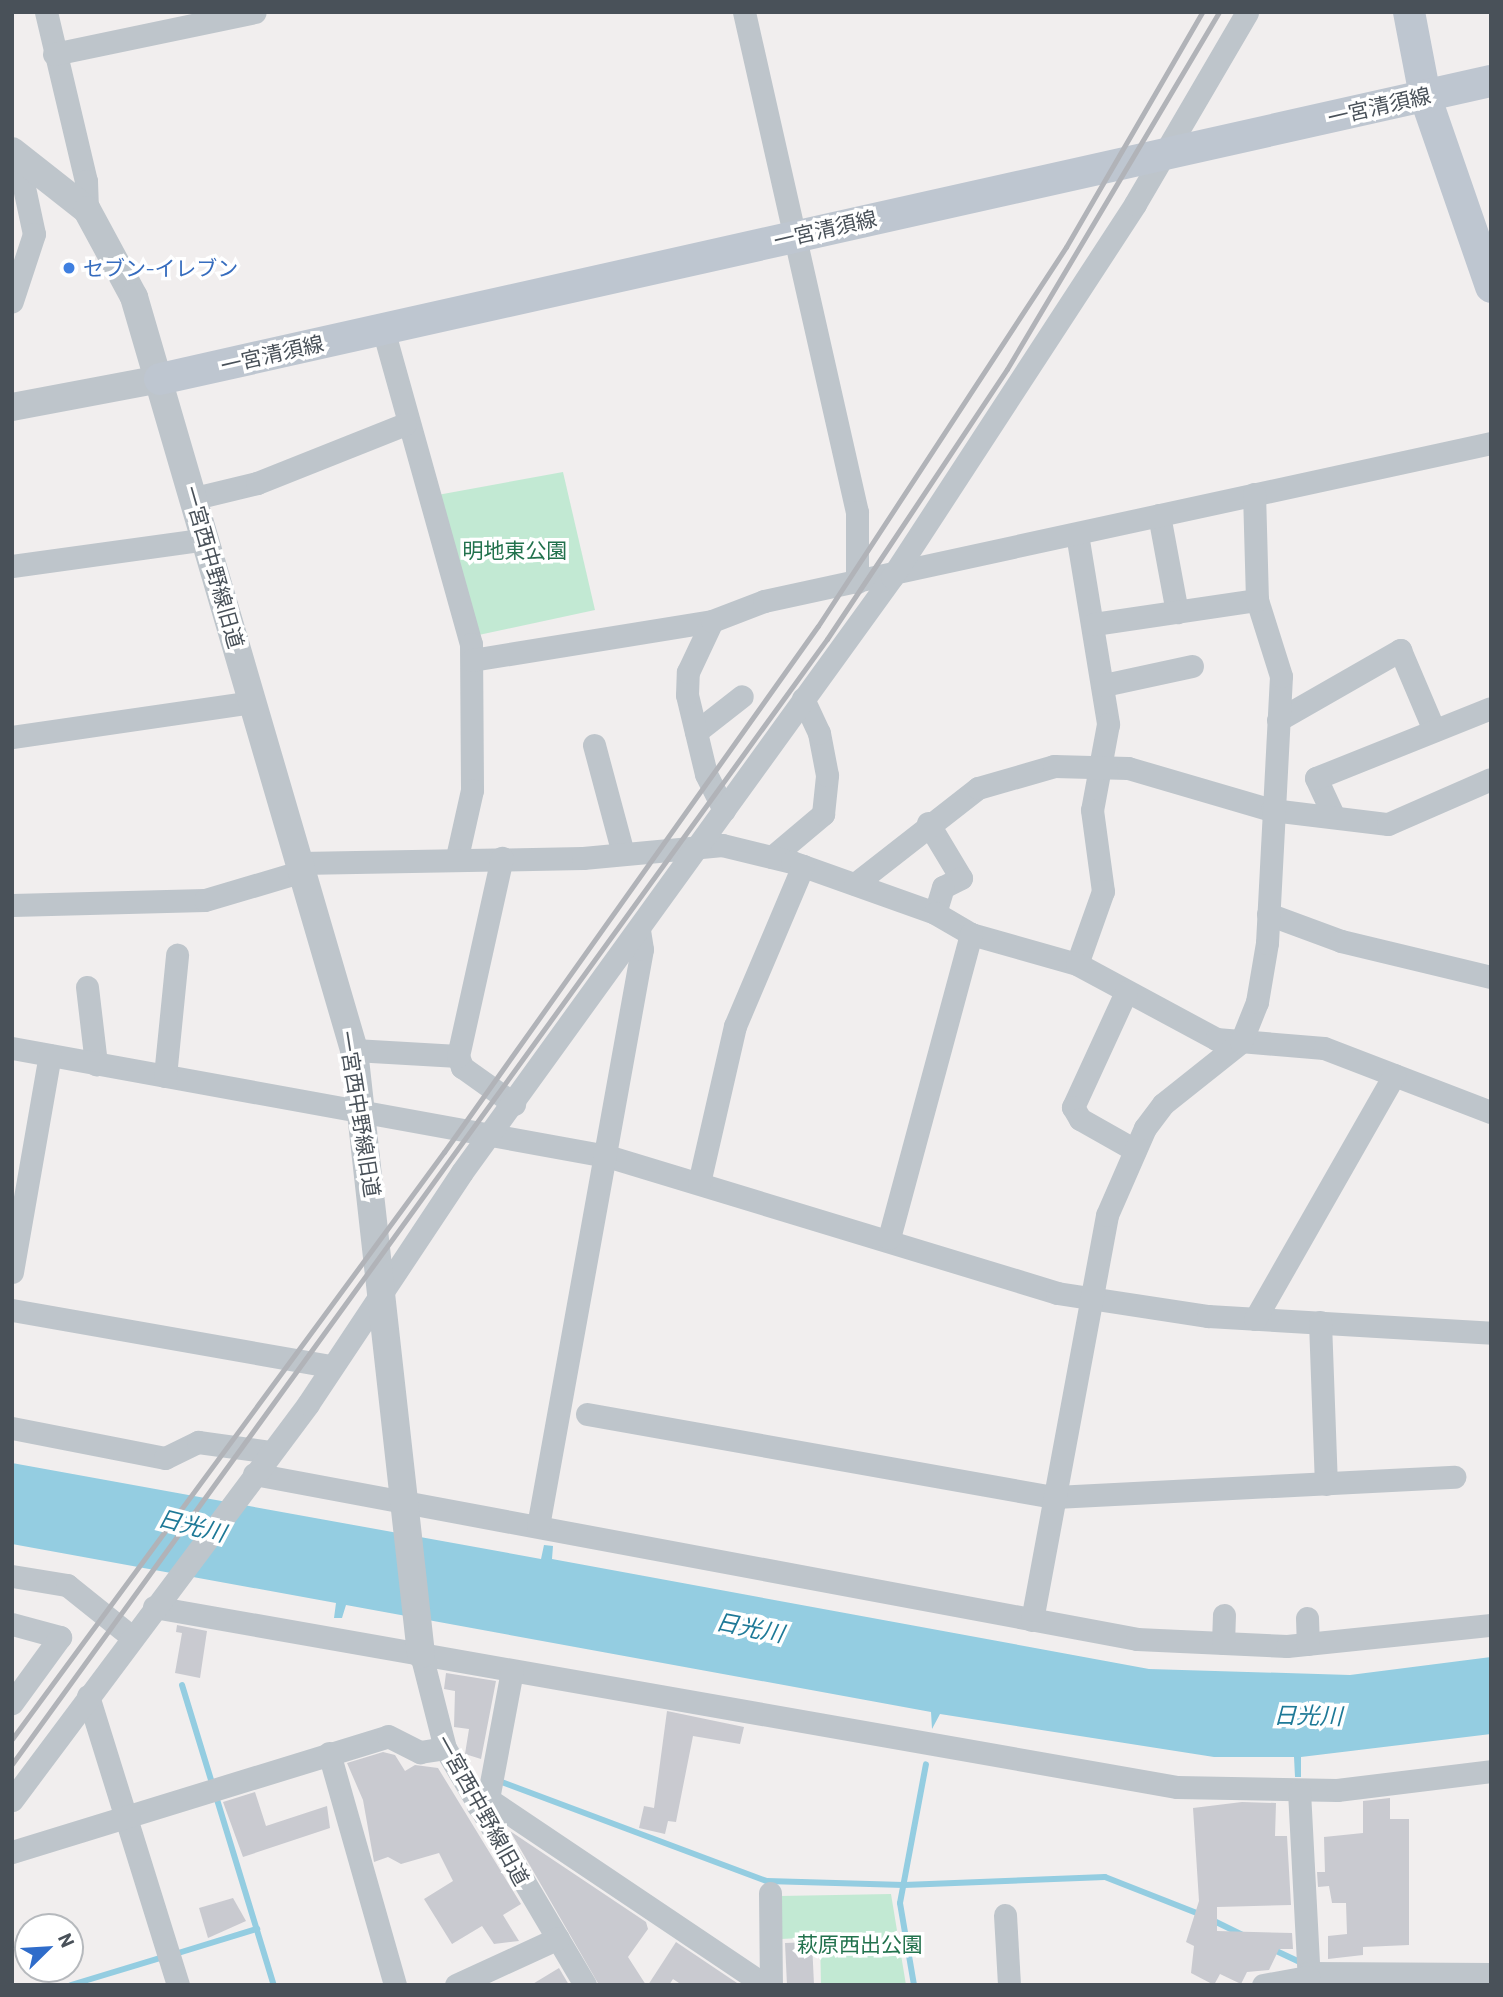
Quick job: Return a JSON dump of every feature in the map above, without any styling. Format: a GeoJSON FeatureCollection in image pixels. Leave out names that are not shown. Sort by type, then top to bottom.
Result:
{"type":"FeatureCollection","features":[{"type":"Feature","properties":{"kind":"main road"},"geometry":{"type":"LineString","coordinates":[[1409,12],[1425,96],[1491,287]]}},
{"type":"Feature","properties":{"kind":"main road","name":"一宮清須線"},"geometry":{"type":"LineString","coordinates":[[160,379],[1491,81]]}},
{"type":"Feature","properties":{"kind":"street"},"geometry":{"type":"LineString","coordinates":[[46,12],[86,181],[87,210]]}},
{"type":"Feature","properties":{"kind":"street"},"geometry":{"type":"LineString","coordinates":[[54,54],[255,12]]}},
{"type":"Feature","properties":{"kind":"street"},"geometry":{"type":"LineString","coordinates":[[744,12],[856,512],[857,582]]}},
{"type":"Feature","properties":{"kind":"street"},"geometry":{"type":"LineString","coordinates":[[12,1800],[271,1452],[492,1134],[892,577],[1164,154],[1247,12]]}},
{"type":"Feature","properties":{"kind":"street"},"geometry":{"type":"LineString","coordinates":[[12,301],[34,234],[18,162]]}},
{"type":"Feature","properties":{"kind":"street","name":"一宮西中野線旧道"},"geometry":{"type":"LineString","coordinates":[[18,162],[87,210],[134,297],[160,379],[354,1050],[364,1112],[421,1654],[445,1748],[483,1803],[586,1985]]}},
{"type":"Feature","properties":{"kind":"street"},"geometry":{"type":"LineString","coordinates":[[383,329],[405,424],[472,660],[472,790],[457,857]]}},
{"type":"Feature","properties":{"kind":"street"},"geometry":{"type":"LineString","coordinates":[[12,407],[160,379]]}},
{"type":"Feature","properties":{"kind":"street"},"geometry":{"type":"LineString","coordinates":[[195,498],[257,482],[405,424]]}},
{"type":"Feature","properties":{"kind":"street"},"geometry":{"type":"LineString","coordinates":[[472,660],[712,621],[764,601],[892,577],[1159,515],[1491,443]]}},
{"type":"Feature","properties":{"kind":"street"},"geometry":{"type":"LineString","coordinates":[[1032,1620],[1107,1215],[1135,1150],[1163,1104],[1241,1042],[1257,1002],[1268,914],[1281,676],[1257,600],[1254,494]]}},
{"type":"Feature","properties":{"kind":"street"},"geometry":{"type":"LineString","coordinates":[[1159,515],[1177,612]]}},
{"type":"Feature","properties":{"kind":"street"},"geometry":{"type":"LineString","coordinates":[[1077,534],[1104,685],[1108,724],[1096,764],[1092,810],[1104,876],[1077,964]]}},
{"type":"Feature","properties":{"kind":"street"},"geometry":{"type":"LineString","coordinates":[[12,566],[206,539]]}},
{"type":"Feature","properties":{"kind":"street"},"geometry":{"type":"LineString","coordinates":[[1094,624],[1257,600]]}},
{"type":"Feature","properties":{"kind":"street"},"geometry":{"type":"LineString","coordinates":[[712,621],[688,672],[696,732],[706,774],[724,810]]}},
{"type":"Feature","properties":{"kind":"street"},"geometry":{"type":"LineString","coordinates":[[1278,720],[1401,650],[1434,730]]}},
{"type":"Feature","properties":{"kind":"street"},"geometry":{"type":"LineString","coordinates":[[1104,685],[1192,666]]}},
{"type":"Feature","properties":{"kind":"street"},"geometry":{"type":"LineString","coordinates":[[696,732],[742,696]]}},
{"type":"Feature","properties":{"kind":"street"},"geometry":{"type":"LineString","coordinates":[[772,857],[823,814],[827,775],[819,733],[803,699]]}},
{"type":"Feature","properties":{"kind":"street"},"geometry":{"type":"LineString","coordinates":[[12,737],[253,702]]}},
{"type":"Feature","properties":{"kind":"street"},"geometry":{"type":"LineString","coordinates":[[1334,817],[1316,778],[1491,708]]}},
{"type":"Feature","properties":{"kind":"street"},"geometry":{"type":"LineString","coordinates":[[594,745],[623,853]]}},
{"type":"Feature","properties":{"kind":"street"},"geometry":{"type":"LineString","coordinates":[[855,884],[928,823],[978,788],[1019,772],[1096,764],[1272,810],[1388,824],[1491,779]]}},
{"type":"Feature","properties":{"kind":"street"},"geometry":{"type":"LineString","coordinates":[[928,823],[961,877],[943,887],[935,914]]}},
{"type":"Feature","properties":{"kind":"street"},"geometry":{"type":"LineString","coordinates":[[12,905],[205,900],[301,867],[457,857],[623,853],[700,844],[772,857],[803,866],[935,914],[971,934],[1077,964],[1216,1039],[1241,1042],[1297,1041],[1491,1112]]}},
{"type":"Feature","properties":{"kind":"street"},"geometry":{"type":"LineString","coordinates":[[502,858],[458,1056],[462,1067],[514,1104]]}},
{"type":"Feature","properties":{"kind":"street"},"geometry":{"type":"LineString","coordinates":[[699,1183],[735,1026],[803,866]]}},
{"type":"Feature","properties":{"kind":"street"},"geometry":{"type":"LineString","coordinates":[[1268,914],[1341,941],[1491,977]]}},
{"type":"Feature","properties":{"kind":"street"},"geometry":{"type":"LineString","coordinates":[[538,1526],[607,1156],[642,949],[639,931]]}},
{"type":"Feature","properties":{"kind":"street"},"geometry":{"type":"LineString","coordinates":[[889,1238],[971,934]]}},
{"type":"Feature","properties":{"kind":"street"},"geometry":{"type":"LineString","coordinates":[[165,1076],[177,955]]}},
{"type":"Feature","properties":{"kind":"street"},"geometry":{"type":"LineString","coordinates":[[87,986],[96,1064]]}},
{"type":"Feature","properties":{"kind":"street"},"geometry":{"type":"LineString","coordinates":[[1126,992],[1073,1107],[1080,1119],[1135,1150]]}},
{"type":"Feature","properties":{"kind":"street"},"geometry":{"type":"LineString","coordinates":[[12,1048],[607,1156],[1091,1299],[1255,1319],[1491,1333]]}},
{"type":"Feature","properties":{"kind":"street"},"geometry":{"type":"LineString","coordinates":[[354,1050],[458,1056]]}},
{"type":"Feature","properties":{"kind":"street"},"geometry":{"type":"LineString","coordinates":[[12,1272],[50,1055]]}},
{"type":"Feature","properties":{"kind":"street"},"geometry":{"type":"LineString","coordinates":[[1255,1319],[1394,1075]]}},
{"type":"Feature","properties":{"kind":"street"},"geometry":{"type":"LineString","coordinates":[[12,1310],[329,1366]]}},
{"type":"Feature","properties":{"kind":"street"},"geometry":{"type":"LineString","coordinates":[[1320,1322],[1326,1484]]}},
{"type":"Feature","properties":{"kind":"street"},"geometry":{"type":"LineString","coordinates":[[587,1414],[1055,1497],[1454,1477]]}},
{"type":"Feature","properties":{"kind":"street"},"geometry":{"type":"LineString","coordinates":[[12,1428],[165,1458],[198,1442],[271,1452]]}},
{"type":"Feature","properties":{"kind":"street"},"geometry":{"type":"LineString","coordinates":[[254,1475],[405,1500],[1137,1639],[1308,1644],[1491,1625]]}},
{"type":"Feature","properties":{"kind":"street"},"geometry":{"type":"LineString","coordinates":[[12,1576],[67,1585],[132,1637]]}},
{"type":"Feature","properties":{"kind":"street"},"geometry":{"type":"LineString","coordinates":[[154,1607],[1070,1772],[1177,1787],[1299,1791],[1429,1783],[1491,1771]]}},
{"type":"Feature","properties":{"kind":"street"},"geometry":{"type":"LineString","coordinates":[[1223,1643],[1224,1615]]}},
{"type":"Feature","properties":{"kind":"street"},"geometry":{"type":"LineString","coordinates":[[1307,1618],[1308,1644]]}},
{"type":"Feature","properties":{"kind":"street"},"geometry":{"type":"LineString","coordinates":[[12,1625],[60,1637],[12,1703]]}},
{"type":"Feature","properties":{"kind":"street"},"geometry":{"type":"LineString","coordinates":[[512,1671],[483,1803],[765,1985]]}},
{"type":"Feature","properties":{"kind":"street"},"geometry":{"type":"LineString","coordinates":[[88,1696],[178,1985]]}},
{"type":"Feature","properties":{"kind":"street"},"geometry":{"type":"LineString","coordinates":[[12,1852],[388,1736],[420,1752],[445,1748]]}},
{"type":"Feature","properties":{"kind":"street"},"geometry":{"type":"LineString","coordinates":[[329,1753],[395,1985]]}},
{"type":"Feature","properties":{"kind":"street"},"geometry":{"type":"LineString","coordinates":[[1299,1791],[1309,1978]]}},
{"type":"Feature","properties":{"kind":"street"},"geometry":{"type":"LineString","coordinates":[[771,1894],[771,1985]]}},
{"type":"Feature","properties":{"kind":"street"},"geometry":{"type":"LineString","coordinates":[[1005,1916],[1009,1985]]}},
{"type":"Feature","properties":{"kind":"street"},"geometry":{"type":"LineString","coordinates":[[456,1985],[558,1938]]}},
{"type":"Feature","properties":{"kind":"street"},"geometry":{"type":"LineString","coordinates":[[1263,1985],[1309,1978],[1491,1974]]}},
{"type":"Feature","properties":{"kind":"green space","name":"明地東公園"},"geometry":{"type":"Polygon","coordinates":[[[563,472],[595,610],[474,636],[432,496],[563,472]]]}},
{"type":"Feature","properties":{"kind":"green space","name":"萩原西出公園"},"geometry":{"type":"Polygon","coordinates":[[[891,1894],[906,1985],[821,1985],[820,1937],[781,1939],[780,1896],[891,1894]]]}},
{"type":"Feature","properties":{"kind":"water","name":"日光川"},"geometry":{"type":"Polygon","coordinates":[[[12,1463],[541,1559],[544,1545],[553,1546],[552,1559],[1149,1669],[1350,1675],[1491,1657],[1491,1734],[1301,1757],[1301,1777],[1295,1777],[1294,1757],[1214,1757],[940,1714],[932,1729],[931,1712],[346,1605],[342,1618],[334,1618],[336,1603],[12,1544],[12,1463]]]}},
{"type":"Feature","properties":{"kind":"building"},"geometry":{"type":"Polygon","coordinates":[[[177,1625],[207,1631],[200,1678],[175,1673],[182,1633],[176,1632],[177,1625]]]}},
{"type":"Feature","properties":{"kind":"building"},"geometry":{"type":"Polygon","coordinates":[[[446,1673],[496,1681],[481,1759],[465,1754],[469,1729],[454,1727],[455,1691],[444,1689],[446,1673]]]}},
{"type":"Feature","properties":{"kind":"building"},"geometry":{"type":"Polygon","coordinates":[[[667,1711],[744,1727],[740,1744],[693,1736],[676,1822],[668,1821],[665,1834],[639,1828],[644,1806],[654,1808],[667,1711]]]}},
{"type":"Feature","properties":{"kind":"building"},"geometry":{"type":"Polygon","coordinates":[[[383,1752],[395,1755],[405,1771],[415,1765],[438,1768],[521,1904],[503,1915],[519,1941],[494,1944],[482,1926],[452,1944],[424,1899],[453,1881],[439,1853],[401,1864],[388,1857],[374,1862],[363,1800],[347,1763],[383,1752]]]}},
{"type":"Feature","properties":{"kind":"building"},"geometry":{"type":"Polygon","coordinates":[[[255,1792],[266,1826],[327,1806],[330,1828],[243,1857],[223,1802],[255,1792]]]}},
{"type":"Feature","properties":{"kind":"building"},"geometry":{"type":"Polygon","coordinates":[[[1390,1798],[1390,1819],[1409,1819],[1409,1945],[1363,1947],[1363,1955],[1328,1959],[1328,1936],[1347,1934],[1346,1903],[1332,1903],[1329,1886],[1318,1887],[1317,1872],[1325,1872],[1324,1837],[1363,1833],[1363,1801],[1390,1798]]]}},
{"type":"Feature","properties":{"kind":"building"},"geometry":{"type":"Polygon","coordinates":[[[1242,1802],[1276,1803],[1275,1836],[1287,1836],[1291,1905],[1217,1907],[1217,1931],[1292,1933],[1293,1949],[1279,1949],[1269,1970],[1247,1972],[1241,1984],[1220,1974],[1214,1985],[1191,1973],[1194,1946],[1186,1942],[1199,1901],[1193,1808],[1242,1802]]]}},
{"type":"Feature","properties":{"kind":"building"},"geometry":{"type":"Polygon","coordinates":[[[510,1831],[646,1922],[648,1929],[628,1957],[646,1985],[599,1985],[510,1831]]]}},
{"type":"Feature","properties":{"kind":"building"},"geometry":{"type":"Polygon","coordinates":[[[233,1898],[246,1921],[208,1938],[199,1908],[233,1898]]]}},
{"type":"Feature","properties":{"kind":"building"},"geometry":{"type":"Polygon","coordinates":[[[676,1942],[740,1985],[682,1985],[673,1979],[669,1985],[648,1985],[676,1942]]]}},
{"type":"Feature","properties":{"kind":"building"},"geometry":{"type":"Polygon","coordinates":[[[812,1942],[814,1985],[787,1985],[785,1943],[812,1942]]]}},
{"type":"Feature","properties":{"kind":"building"},"geometry":{"type":"Polygon","coordinates":[[[559,1968],[569,1985],[531,1985],[559,1968]]]}},
{"type":"Feature","properties":{"kind":"waterway"},"geometry":{"type":"LineString","coordinates":[[182,1685],[274,1985]]}},
{"type":"Feature","properties":{"kind":"waterway"},"geometry":{"type":"LineString","coordinates":[[914,1985],[900,1903],[926,1764]]}},
{"type":"Feature","properties":{"kind":"waterway"},"geometry":{"type":"LineString","coordinates":[[499,1781],[767,1881],[904,1885],[1105,1877],[1202,1915]]}},
{"type":"Feature","properties":{"kind":"waterway"},"geometry":{"type":"LineString","coordinates":[[1212,1920],[1243,1935]]}},
{"type":"Feature","properties":{"kind":"waterway"},"geometry":{"type":"LineString","coordinates":[[175,1954],[257,1929]]}},
{"type":"Feature","properties":{"kind":"waterway"},"geometry":{"type":"LineString","coordinates":[[1272,1949],[1302,1963]]}},
{"type":"Feature","properties":{"kind":"waterway"},"geometry":{"type":"LineString","coordinates":[[71,1985],[164,1957]]}},
{"type":"Feature","properties":{"kind":"railway"},"geometry":{"type":"LineString","coordinates":[[12,1739],[444,1152],[818,626],[1066,247],[1202,12]]}},
{"type":"Feature","properties":{"kind":"railway"},"geometry":{"type":"LineString","coordinates":[[12,1764],[827,639],[1007,369],[1219,12]]}},
{"type":"Feature","properties":{"kind":"place","name":"セブン-イレブン"},"geometry":{"type":"Point","coordinates":[69,268]}}]}
